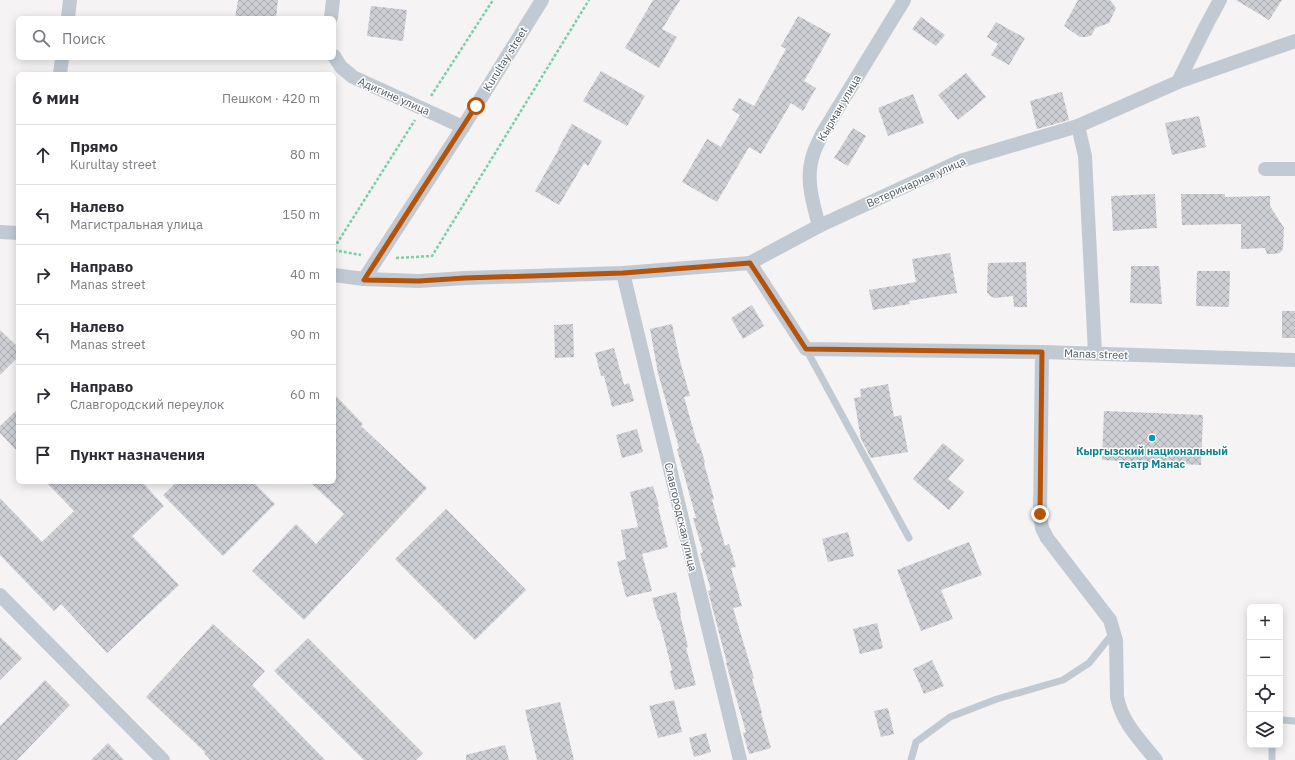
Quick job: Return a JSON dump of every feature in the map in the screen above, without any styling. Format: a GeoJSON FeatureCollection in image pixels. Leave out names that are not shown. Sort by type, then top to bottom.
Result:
{"type":"FeatureCollection","features":[{"type":"Feature","properties":{"kind":"street"},"geometry":{"type":"LineString","coordinates":[[68,16],[70,0]]}},
{"type":"Feature","properties":{"kind":"street"},"geometry":{"type":"LineString","coordinates":[[331,16],[333,0]]}},
{"type":"Feature","properties":{"kind":"street","name":"Kurultay street"},"geometry":{"type":"LineString","coordinates":[[364,280],[542,0]]}},
{"type":"Feature","properties":{"kind":"street","name":"Кырман улица"},"geometry":{"type":"LineString","coordinates":[[819,226],[811,196],[810,174],[813,155],[822,134],[904,0]]}},
{"type":"Feature","properties":{"kind":"street"},"geometry":{"type":"LineString","coordinates":[[1178,82],[1220,0]]}},
{"type":"Feature","properties":{"kind":"street","name":"Ветеринарная улица"},"geometry":{"type":"LineString","coordinates":[[750,263],[819,226],[960,161],[1078,126],[1178,82],[1295,41]]}},
{"type":"Feature","properties":{"kind":"street","name":"Адигине улица"},"geometry":{"type":"LineString","coordinates":[[336,59],[341,67],[353,77],[463,126]]}},
{"type":"Feature","properties":{"kind":"street"},"geometry":{"type":"LineString","coordinates":[[60,72],[62,60]]}},
{"type":"Feature","properties":{"kind":"street"},"geometry":{"type":"LineString","coordinates":[[1078,126],[1085,156],[1095,354]]}},
{"type":"Feature","properties":{"kind":"street"},"geometry":{"type":"LineString","coordinates":[[1265,169],[1295,169]]}},
{"type":"Feature","properties":{"kind":"street"},"geometry":{"type":"LineString","coordinates":[[0,232],[16,233]]}},
{"type":"Feature","properties":{"kind":"street"},"geometry":{"type":"LineString","coordinates":[[336,275],[364,280],[419,281],[623,273],[750,263],[806,349]]}},
{"type":"Feature","properties":{"kind":"street","name":"Славгородская улица"},"geometry":{"type":"LineString","coordinates":[[623,273],[740,760]]}},
{"type":"Feature","properties":{"kind":"street","name":"Manas street"},"geometry":{"type":"LineString","coordinates":[[806,349],[1042,352],[1295,360]]}},
{"type":"Feature","properties":{"kind":"street"},"geometry":{"type":"LineString","coordinates":[[1042,352],[1040,514],[1042,528],[1047,538],[1110,620],[1116,640],[1119,706],[1129,726],[1156,760]]}},
{"type":"Feature","properties":{"kind":"street"},"geometry":{"type":"LineString","coordinates":[[0,595],[163,760]]}},
{"type":"Feature","properties":{"kind":"lane"},"geometry":{"type":"LineString","coordinates":[[806,349],[909,538]]}},
{"type":"Feature","properties":{"kind":"lane"},"geometry":{"type":"LineString","coordinates":[[911,760],[916,742],[950,717],[997,699],[1063,680],[1089,663],[1114,632]]}},
{"type":"Feature","properties":{"kind":"lane"},"geometry":{"type":"LineString","coordinates":[[1283,720],[1295,721]]}},
{"type":"Feature","properties":{"kind":"lane"},"geometry":{"type":"LineString","coordinates":[[1272,748],[1272,760]]}},
{"type":"Feature","properties":{"kind":"path"},"geometry":{"type":"LineString","coordinates":[[336,245],[493,0]]}},
{"type":"Feature","properties":{"kind":"path"},"geometry":{"type":"LineString","coordinates":[[432,256],[589,0]]}},
{"type":"Feature","properties":{"kind":"building"},"geometry":{"type":"Polygon","coordinates":[[[238,0],[278,0],[276,16],[235,16],[238,0]]]}},
{"type":"Feature","properties":{"kind":"building"},"geometry":{"type":"Polygon","coordinates":[[[653,0],[680,0],[662,29],[677,37],[659,68],[625,48],[653,0]]]}},
{"type":"Feature","properties":{"kind":"building"},"geometry":{"type":"Polygon","coordinates":[[[1078,0],[1110,0],[1116,8],[1109,23],[1095,28],[1092,35],[1080,37],[1064,26],[1078,0]]]}},
{"type":"Feature","properties":{"kind":"building"},"geometry":{"type":"Polygon","coordinates":[[[1236,0],[1282,0],[1269,20],[1236,0]]]}},
{"type":"Feature","properties":{"kind":"building"},"geometry":{"type":"Polygon","coordinates":[[[371,6],[407,10],[403,41],[367,36],[371,6]]]}},
{"type":"Feature","properties":{"kind":"building"},"geometry":{"type":"Polygon","coordinates":[[[798,16],[831,34],[804,81],[816,88],[803,111],[791,103],[761,154],[749,147],[717,202],[682,182],[707,139],[721,147],[740,115],[732,110],[739,98],[754,106],[786,49],[781,46],[798,16]]]}},
{"type":"Feature","properties":{"kind":"building"},"geometry":{"type":"Polygon","coordinates":[[[921,17],[945,35],[936,46],[912,29],[921,17]]]}},
{"type":"Feature","properties":{"kind":"building"},"geometry":{"type":"Polygon","coordinates":[[[996,22],[1025,38],[1009,65],[991,55],[998,44],[987,37],[996,22]]]}},
{"type":"Feature","properties":{"kind":"building"},"geometry":{"type":"Polygon","coordinates":[[[601,71],[645,96],[627,126],[583,101],[601,71]]]}},
{"type":"Feature","properties":{"kind":"building"},"geometry":{"type":"Polygon","coordinates":[[[966,73],[986,97],[958,120],[938,95],[966,73]]]}},
{"type":"Feature","properties":{"kind":"building"},"geometry":{"type":"Polygon","coordinates":[[[1062,92],[1069,120],[1037,129],[1030,101],[1062,92]]]}},
{"type":"Feature","properties":{"kind":"building"},"geometry":{"type":"Polygon","coordinates":[[[913,94],[924,123],[888,136],[878,108],[913,94]]]}},
{"type":"Feature","properties":{"kind":"building"},"geometry":{"type":"Polygon","coordinates":[[[1199,116],[1206,147],[1172,155],[1165,123],[1199,116]]]}},
{"type":"Feature","properties":{"kind":"building"},"geometry":{"type":"Polygon","coordinates":[[[572,124],[602,141],[588,166],[584,163],[559,205],[535,191],[572,124]]]}},
{"type":"Feature","properties":{"kind":"building"},"geometry":{"type":"Polygon","coordinates":[[[853,128],[866,136],[848,166],[834,158],[853,128]]]}},
{"type":"Feature","properties":{"kind":"building"},"geometry":{"type":"Polygon","coordinates":[[[1155,194],[1157,228],[1113,231],[1111,196],[1155,194]]]}},
{"type":"Feature","properties":{"kind":"building"},"geometry":{"type":"Polygon","coordinates":[[[1181,194],[1225,194],[1225,197],[1270,196],[1270,206],[1284,228],[1283,249],[1280,253],[1267,254],[1265,248],[1241,249],[1241,224],[1182,225],[1181,194]]]}},
{"type":"Feature","properties":{"kind":"building"},"geometry":{"type":"Polygon","coordinates":[[[950,253],[957,293],[909,301],[910,304],[873,310],[869,290],[916,282],[912,259],[950,253]]]}},
{"type":"Feature","properties":{"kind":"building"},"geometry":{"type":"Polygon","coordinates":[[[1026,262],[1027,307],[1014,307],[1013,296],[995,298],[990,296],[987,292],[988,263],[1026,262]]]}},
{"type":"Feature","properties":{"kind":"building"},"geometry":{"type":"Polygon","coordinates":[[[1131,266],[1159,266],[1162,304],[1130,303],[1131,266]]]}},
{"type":"Feature","properties":{"kind":"building"},"geometry":{"type":"Polygon","coordinates":[[[1197,271],[1230,271],[1229,307],[1196,306],[1197,271]]]}},
{"type":"Feature","properties":{"kind":"building"},"geometry":{"type":"Polygon","coordinates":[[[752,305],[764,326],[743,339],[731,318],[752,305]]]}},
{"type":"Feature","properties":{"kind":"building"},"geometry":{"type":"Polygon","coordinates":[[[1282,311],[1295,311],[1295,338],[1282,338],[1282,311]]]}},
{"type":"Feature","properties":{"kind":"building"},"geometry":{"type":"Polygon","coordinates":[[[573,324],[574,357],[555,358],[554,325],[573,324]]]}},
{"type":"Feature","properties":{"kind":"building"},"geometry":{"type":"Polygon","coordinates":[[[672,324],[680,361],[690,396],[684,397],[697,443],[699,443],[705,462],[704,463],[714,499],[712,500],[725,546],[729,544],[736,567],[731,568],[742,606],[733,608],[754,678],[752,679],[771,748],[749,754],[743,733],[746,732],[726,663],[708,591],[711,590],[700,553],[703,552],[693,518],[696,518],[677,449],[679,448],[658,373],[650,329],[672,324]]]}},
{"type":"Feature","properties":{"kind":"building"},"geometry":{"type":"Polygon","coordinates":[[[0,330],[16,345],[16,359],[0,375],[0,330]]]}},
{"type":"Feature","properties":{"kind":"building"},"geometry":{"type":"Polygon","coordinates":[[[614,348],[624,385],[629,383],[634,401],[612,407],[604,376],[601,376],[595,353],[614,348]]]}},
{"type":"Feature","properties":{"kind":"building"},"geometry":{"type":"Polygon","coordinates":[[[888,384],[894,417],[901,415],[908,452],[871,458],[861,439],[854,398],[861,397],[860,389],[888,384]]]}},
{"type":"Feature","properties":{"kind":"building"},"geometry":{"type":"Polygon","coordinates":[[[336,396],[363,424],[361,426],[427,488],[304,620],[252,571],[296,524],[316,544],[344,514],[312,484],[336,484],[336,396]]]}},
{"type":"Feature","properties":{"kind":"building"},"geometry":{"type":"Polygon","coordinates":[[[16,411],[16,450],[0,433],[0,426],[16,411]]]}},
{"type":"Feature","properties":{"kind":"building","name":"Кыргызский национальный театр Манас"},"geometry":{"type":"Polygon","coordinates":[[[1104,411],[1203,415],[1201,465],[1102,460],[1104,411]]]}},
{"type":"Feature","properties":{"kind":"building"},"geometry":{"type":"Polygon","coordinates":[[[637,429],[643,452],[622,458],[616,435],[637,429]]]}},
{"type":"Feature","properties":{"kind":"building"},"geometry":{"type":"Polygon","coordinates":[[[943,443],[964,460],[948,479],[964,492],[949,510],[913,479],[943,443]]]}},
{"type":"Feature","properties":{"kind":"building"},"geometry":{"type":"Polygon","coordinates":[[[48,484],[144,484],[164,506],[132,536],[179,585],[107,653],[61,604],[54,611],[0,555],[0,498],[42,542],[74,511],[48,484]]]}},
{"type":"Feature","properties":{"kind":"building"},"geometry":{"type":"Polygon","coordinates":[[[175,484],[255,484],[275,504],[223,556],[163,495],[175,484]]]}},
{"type":"Feature","properties":{"kind":"building"},"geometry":{"type":"Polygon","coordinates":[[[653,486],[668,547],[642,554],[652,591],[626,597],[617,562],[626,559],[621,530],[638,527],[630,492],[653,486]]]}},
{"type":"Feature","properties":{"kind":"building"},"geometry":{"type":"Polygon","coordinates":[[[446,509],[526,590],[475,640],[395,559],[446,509]]]}},
{"type":"Feature","properties":{"kind":"building"},"geometry":{"type":"Polygon","coordinates":[[[848,532],[854,556],[828,562],[822,539],[848,532]]]}},
{"type":"Feature","properties":{"kind":"building"},"geometry":{"type":"Polygon","coordinates":[[[969,542],[982,575],[941,590],[953,619],[921,631],[897,570],[969,542]]]}},
{"type":"Feature","properties":{"kind":"building"},"geometry":{"type":"Polygon","coordinates":[[[676,592],[688,647],[686,648],[696,685],[675,690],[670,671],[672,670],[652,598],[676,592]]]}},
{"type":"Feature","properties":{"kind":"building"},"geometry":{"type":"Polygon","coordinates":[[[877,623],[883,648],[860,654],[853,629],[877,623]]]}},
{"type":"Feature","properties":{"kind":"building"},"geometry":{"type":"Polygon","coordinates":[[[213,624],[265,671],[252,685],[325,760],[210,760],[204,753],[205,752],[146,697],[213,624]]]}},
{"type":"Feature","properties":{"kind":"building"},"geometry":{"type":"Polygon","coordinates":[[[0,637],[22,658],[0,680],[0,637]]]}},
{"type":"Feature","properties":{"kind":"building"},"geometry":{"type":"Polygon","coordinates":[[[308,638],[423,753],[416,760],[364,760],[274,671],[308,638]]]}},
{"type":"Feature","properties":{"kind":"building"},"geometry":{"type":"Polygon","coordinates":[[[932,660],[944,686],[924,694],[913,669],[932,660]]]}},
{"type":"Feature","properties":{"kind":"building"},"geometry":{"type":"Polygon","coordinates":[[[45,680],[70,705],[17,760],[0,760],[0,726],[45,680]]]}},
{"type":"Feature","properties":{"kind":"building"},"geometry":{"type":"Polygon","coordinates":[[[674,700],[682,732],[658,738],[649,706],[674,700]]]}},
{"type":"Feature","properties":{"kind":"building"},"geometry":{"type":"Polygon","coordinates":[[[560,702],[574,760],[537,760],[525,710],[560,702]]]}},
{"type":"Feature","properties":{"kind":"building"},"geometry":{"type":"Polygon","coordinates":[[[888,708],[894,734],[881,737],[874,711],[888,708]]]}},
{"type":"Feature","properties":{"kind":"building"},"geometry":{"type":"Polygon","coordinates":[[[706,733],[711,752],[694,757],[689,738],[706,733]]]}},
{"type":"Feature","properties":{"kind":"building"},"geometry":{"type":"Polygon","coordinates":[[[108,743],[124,760],[91,760],[108,743]]]}},
{"type":"Feature","properties":{"kind":"building"},"geometry":{"type":"Polygon","coordinates":[[[505,745],[509,760],[466,760],[466,755],[505,745]]]}},
{"type":"Feature","properties":{"kind":"place","name":"Кыргызский национальный театр Манас"},"geometry":{"type":"Point","coordinates":[1152,438]}},
{"type":"Feature","properties":{"kind":"route"},"geometry":{"type":"LineString","coordinates":[[476,106],[364,280],[419,281],[623,273],[750,263],[806,349],[1042,352],[1040,514]]}}]}
